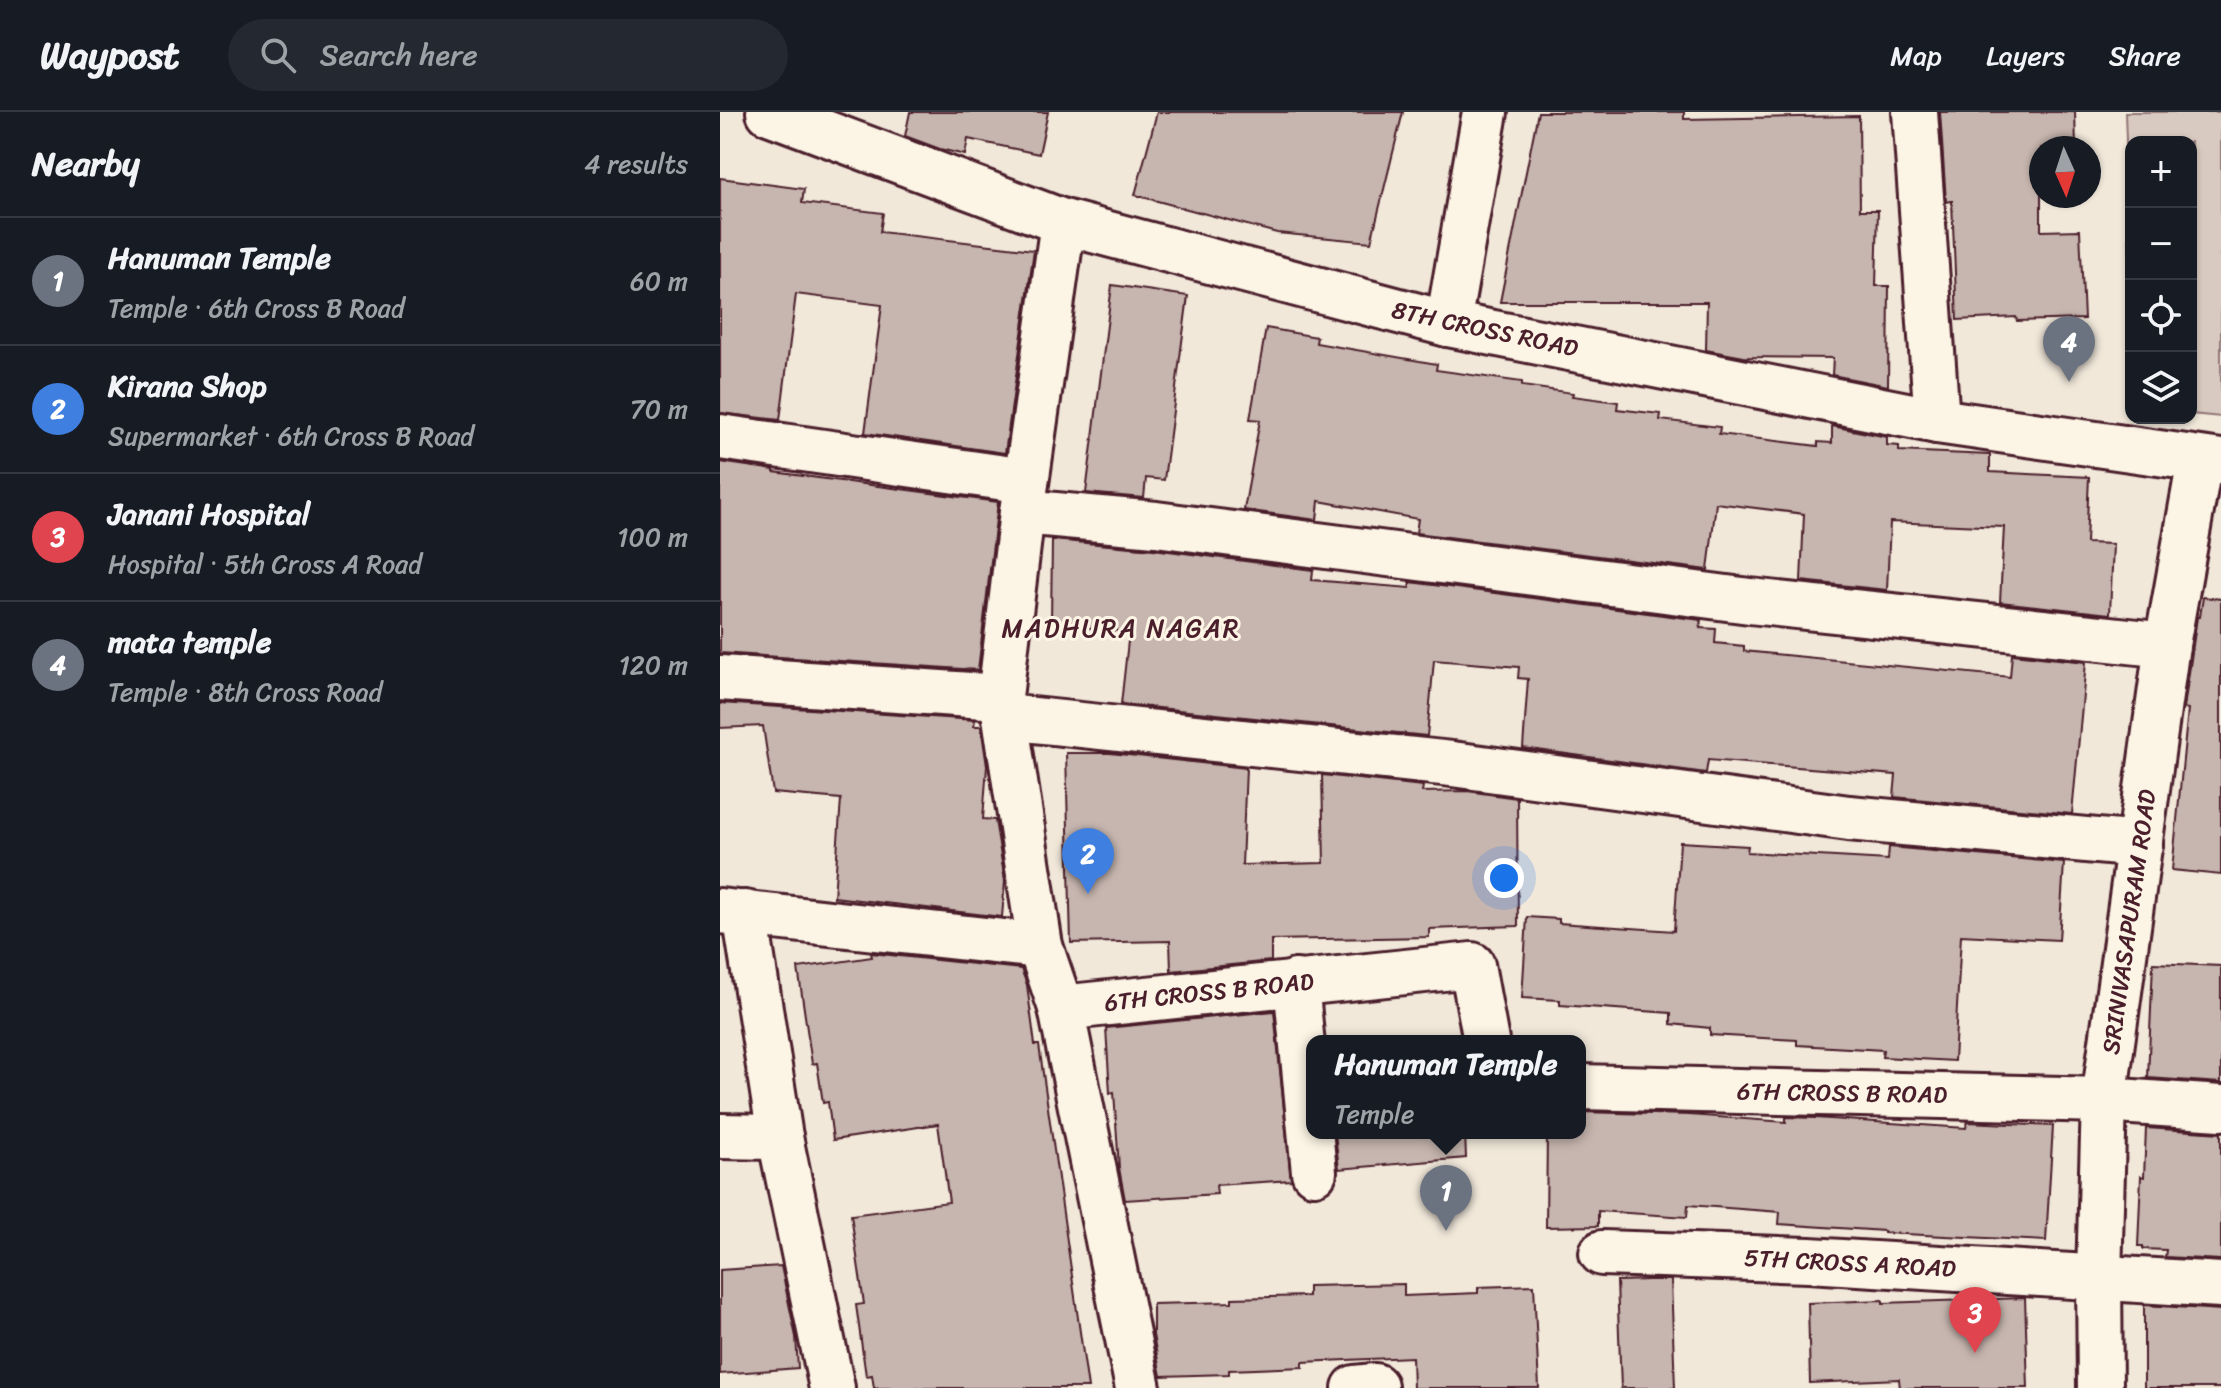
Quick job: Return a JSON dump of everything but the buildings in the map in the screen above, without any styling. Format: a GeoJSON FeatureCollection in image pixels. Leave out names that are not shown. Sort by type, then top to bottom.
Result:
{"type":"FeatureCollection","features":[{"type":"Feature","properties":{"kind":"street","name":"8TH CROSS ROAD"},"geometry":{"type":"LineString","coordinates":[[769,112],[1063,222],[1448,324],[1937,421],[2211,461]]}},
{"type":"Feature","properties":{"kind":"street"},"geometry":{"type":"LineString","coordinates":[[1448,324],[1485,112]]}},
{"type":"Feature","properties":{"kind":"street"},"geometry":{"type":"LineString","coordinates":[[1915,112],[1937,421]]}},
{"type":"Feature","properties":{"kind":"street"},"geometry":{"type":"LineString","coordinates":[[1063,222],[1024,497],[1002,707],[1040,946],[1061,1008],[1138,1388]]}},
{"type":"Feature","properties":{"kind":"street"},"geometry":{"type":"LineString","coordinates":[[720,437],[1156,524],[1750,601],[2167,645]]}},
{"type":"Feature","properties":{"kind":"street","name":"SRINIVASAPURAM ROAD"},"geometry":{"type":"LineString","coordinates":[[2100,1388],[2099,1277],[2104,1100],[2167,645],[2211,461]]}},
{"type":"Feature","properties":{"kind":"street"},"geometry":{"type":"LineString","coordinates":[[720,678],[1002,707],[1849,818],[2140,845]]}},
{"type":"Feature","properties":{"kind":"street"},"geometry":{"type":"LineString","coordinates":[[819,1387],[780,1137],[732,912],[1040,946]]}},
{"type":"Feature","properties":{"kind":"street","name":"6TH CROSS B ROAD"},"geometry":{"type":"LineString","coordinates":[[1061,1008],[1472,965],[1485,1035]]}},
{"type":"Feature","properties":{"kind":"street"},"geometry":{"type":"LineString","coordinates":[[1296,982],[1306,1088]]}},
{"type":"Feature","properties":{"kind":"street","name":"6TH CROSS B ROAD"},"geometry":{"type":"LineString","coordinates":[[1586,1087],[2104,1100],[2221,1108]]}},
{"type":"Feature","properties":{"kind":"street"},"geometry":{"type":"LineString","coordinates":[[720,1136],[780,1137]]}},
{"type":"Feature","properties":{"kind":"street"},"geometry":{"type":"LineString","coordinates":[[1311,1139],[1314,1172]]}},
{"type":"Feature","properties":{"kind":"street","name":"5TH CROSS A ROAD"},"geometry":{"type":"LineString","coordinates":[[1602,1253],[1809,1260],[2221,1285]]}},
{"type":"Feature","properties":{"kind":"shaded area"},"geometry":{"type":"Polygon","coordinates":[[[2125,112],[2221,112],[2221,417],[2197,415],[2197,136],[2126,136],[2125,112]]]}},
{"type":"Feature","properties":{"kind":"place","name":"mata temple"},"geometry":{"type":"Point","coordinates":[2069,382]}},
{"type":"Feature","properties":{"kind":"place","name":"Kirana Shop"},"geometry":{"type":"Point","coordinates":[1088,894]}},
{"type":"Feature","properties":{"kind":"place","name":"Hanuman Temple"},"geometry":{"type":"Point","coordinates":[1446,1231]}},
{"type":"Feature","properties":{"kind":"place","name":"Janani Hospital"},"geometry":{"type":"Point","coordinates":[1975,1353]}},
{"type":"Feature","properties":{"kind":"district","name":"MADHURA NAGAR"},"geometry":{"type":"Point","coordinates":[1121,628]}}]}
